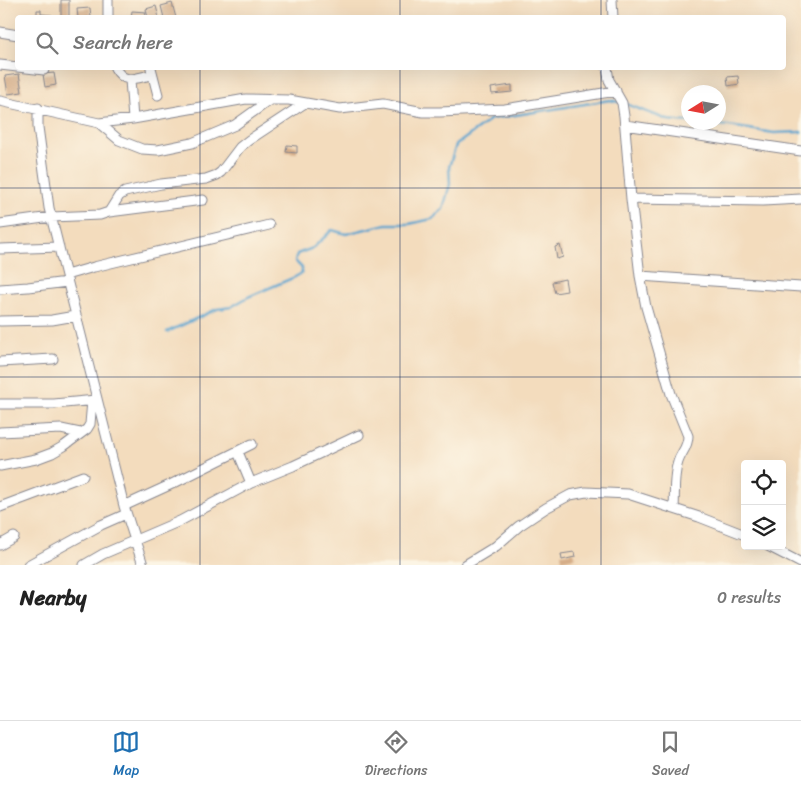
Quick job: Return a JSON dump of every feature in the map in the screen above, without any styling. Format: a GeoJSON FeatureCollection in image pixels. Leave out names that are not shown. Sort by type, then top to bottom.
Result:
{"type":"FeatureCollection","features":[{"type":"Feature","properties":{"kind":"street"},"geometry":{"type":"LineString","coordinates":[[108,0],[108,15]]}},
{"type":"Feature","properties":{"kind":"street"},"geometry":{"type":"LineString","coordinates":[[612,0],[613,15]]}},
{"type":"Feature","properties":{"kind":"street"},"geometry":{"type":"LineString","coordinates":[[0,32],[15,34]]}},
{"type":"Feature","properties":{"kind":"street"},"geometry":{"type":"LineString","coordinates":[[0,65],[15,67]]}},
{"type":"Feature","properties":{"kind":"street"},"geometry":{"type":"LineString","coordinates":[[117,70],[123,77],[130,80],[151,71],[158,95]]}},
{"type":"Feature","properties":{"kind":"street"},"geometry":{"type":"LineString","coordinates":[[608,70],[609,80],[622,103],[640,276],[646,307],[671,394],[688,436],[688,444],[678,462],[676,471],[674,509]]}},
{"type":"Feature","properties":{"kind":"street"},"geometry":{"type":"LineString","coordinates":[[130,80],[133,119]]}},
{"type":"Feature","properties":{"kind":"street"},"geometry":{"type":"LineString","coordinates":[[0,101],[99,123],[133,119],[246,98],[271,98],[340,109],[383,104],[424,112],[440,112],[505,109],[616,91]]}},
{"type":"Feature","properties":{"kind":"street"},"geometry":{"type":"LineString","coordinates":[[99,123],[119,140],[142,149],[158,150],[192,143],[236,125],[271,98]]}},
{"type":"Feature","properties":{"kind":"street"},"geometry":{"type":"LineString","coordinates":[[108,212],[119,196],[125,192],[161,184],[206,179],[217,175],[240,147],[305,103]]}},
{"type":"Feature","properties":{"kind":"street"},"geometry":{"type":"LineString","coordinates":[[38,108],[38,127],[49,208],[94,401],[142,564]]}},
{"type":"Feature","properties":{"kind":"street"},"geometry":{"type":"LineString","coordinates":[[625,125],[801,151]]}},
{"type":"Feature","properties":{"kind":"street"},"geometry":{"type":"LineString","coordinates":[[631,199],[762,201],[801,199]]}},
{"type":"Feature","properties":{"kind":"street"},"geometry":{"type":"LineString","coordinates":[[0,224],[91,215],[203,200]]}},
{"type":"Feature","properties":{"kind":"street"},"geometry":{"type":"LineString","coordinates":[[0,289],[28,287],[66,279],[94,267],[269,225]]}},
{"type":"Feature","properties":{"kind":"street"},"geometry":{"type":"LineString","coordinates":[[0,248],[59,247]]}},
{"type":"Feature","properties":{"kind":"street"},"geometry":{"type":"LineString","coordinates":[[640,276],[801,287]]}},
{"type":"Feature","properties":{"kind":"street"},"geometry":{"type":"LineString","coordinates":[[0,321],[52,320],[75,316]]}},
{"type":"Feature","properties":{"kind":"street"},"geometry":{"type":"LineString","coordinates":[[0,362],[53,359]]}},
{"type":"Feature","properties":{"kind":"street"},"geometry":{"type":"LineString","coordinates":[[0,404],[54,404],[94,401]]}},
{"type":"Feature","properties":{"kind":"street"},"geometry":{"type":"LineString","coordinates":[[0,466],[36,459],[52,453],[87,429],[90,424],[94,401]]}},
{"type":"Feature","properties":{"kind":"street"},"geometry":{"type":"LineString","coordinates":[[0,432],[61,429],[80,433]]}},
{"type":"Feature","properties":{"kind":"street"},"geometry":{"type":"LineString","coordinates":[[84,565],[103,554],[180,521],[251,483],[293,466],[358,435]]}},
{"type":"Feature","properties":{"kind":"street"},"geometry":{"type":"LineString","coordinates":[[28,565],[125,510],[252,444]]}},
{"type":"Feature","properties":{"kind":"street"},"geometry":{"type":"LineString","coordinates":[[238,452],[251,483]]}},
{"type":"Feature","properties":{"kind":"street"},"geometry":{"type":"LineString","coordinates":[[0,508],[84,476]]}},
{"type":"Feature","properties":{"kind":"street"},"geometry":{"type":"LineString","coordinates":[[465,565],[496,546],[519,526],[546,508],[570,495],[586,492],[628,494],[741,534]]}},
{"type":"Feature","properties":{"kind":"street"},"geometry":{"type":"LineString","coordinates":[[0,545],[14,537]]}},
{"type":"Feature","properties":{"kind":"street"},"geometry":{"type":"LineString","coordinates":[[776,550],[801,563]]}},
{"type":"Feature","properties":{"kind":"building"},"geometry":{"type":"Polygon","coordinates":[[[61,0],[69,0],[69,15],[61,15],[61,0]]]}},
{"type":"Feature","properties":{"kind":"building"},"geometry":{"type":"Polygon","coordinates":[[[172,3],[175,15],[163,15],[161,6],[172,3]]]}},
{"type":"Feature","properties":{"kind":"building"},"geometry":{"type":"Polygon","coordinates":[[[156,6],[158,15],[147,15],[146,9],[156,6]]]}},
{"type":"Feature","properties":{"kind":"building"},"geometry":{"type":"Polygon","coordinates":[[[90,8],[91,15],[78,15],[77,9],[90,8]]]}},
{"type":"Feature","properties":{"kind":"building"},"geometry":{"type":"Polygon","coordinates":[[[37,10],[41,10],[41,14],[52,15],[37,15],[37,10]]]}},
{"type":"Feature","properties":{"kind":"building"},"geometry":{"type":"Polygon","coordinates":[[[132,11],[146,12],[146,15],[131,15],[132,11]]]}},
{"type":"Feature","properties":{"kind":"building"},"geometry":{"type":"Polygon","coordinates":[[[54,73],[56,85],[45,87],[43,74],[54,73]]]}},
{"type":"Feature","properties":{"kind":"building"},"geometry":{"type":"Polygon","coordinates":[[[19,74],[22,92],[8,94],[5,76],[19,74]]]}},
{"type":"Feature","properties":{"kind":"building"},"geometry":{"type":"Polygon","coordinates":[[[738,76],[739,84],[728,86],[727,77],[738,76]]]}},
{"type":"Feature","properties":{"kind":"building"},"geometry":{"type":"Polygon","coordinates":[[[512,85],[512,92],[492,94],[491,88],[512,85]]]}},
{"type":"Feature","properties":{"kind":"building"},"geometry":{"type":"Polygon","coordinates":[[[287,145],[297,146],[297,153],[286,152],[287,145]]]}},
{"type":"Feature","properties":{"kind":"building"},"geometry":{"type":"Polygon","coordinates":[[[560,245],[563,257],[557,259],[555,247],[560,245]]]}},
{"type":"Feature","properties":{"kind":"building"},"geometry":{"type":"Polygon","coordinates":[[[565,279],[567,291],[555,293],[552,282],[565,279]]]}},
{"type":"Feature","properties":{"kind":"building"},"geometry":{"type":"Polygon","coordinates":[[[574,552],[575,557],[562,560],[561,554],[574,552]]]}},
{"type":"Feature","properties":{"kind":"waterway"},"geometry":{"type":"LineString","coordinates":[[167,332],[217,309],[231,307],[248,297],[302,273],[302,268],[295,261],[297,254],[313,248],[332,230],[346,234],[386,224],[409,224],[432,219],[443,209],[450,184],[449,167],[456,145],[491,119],[610,100],[618,102]]}},
{"type":"Feature","properties":{"kind":"waterway"},"geometry":{"type":"LineString","coordinates":[[626,104],[668,120],[774,133],[801,132]]}}]}
